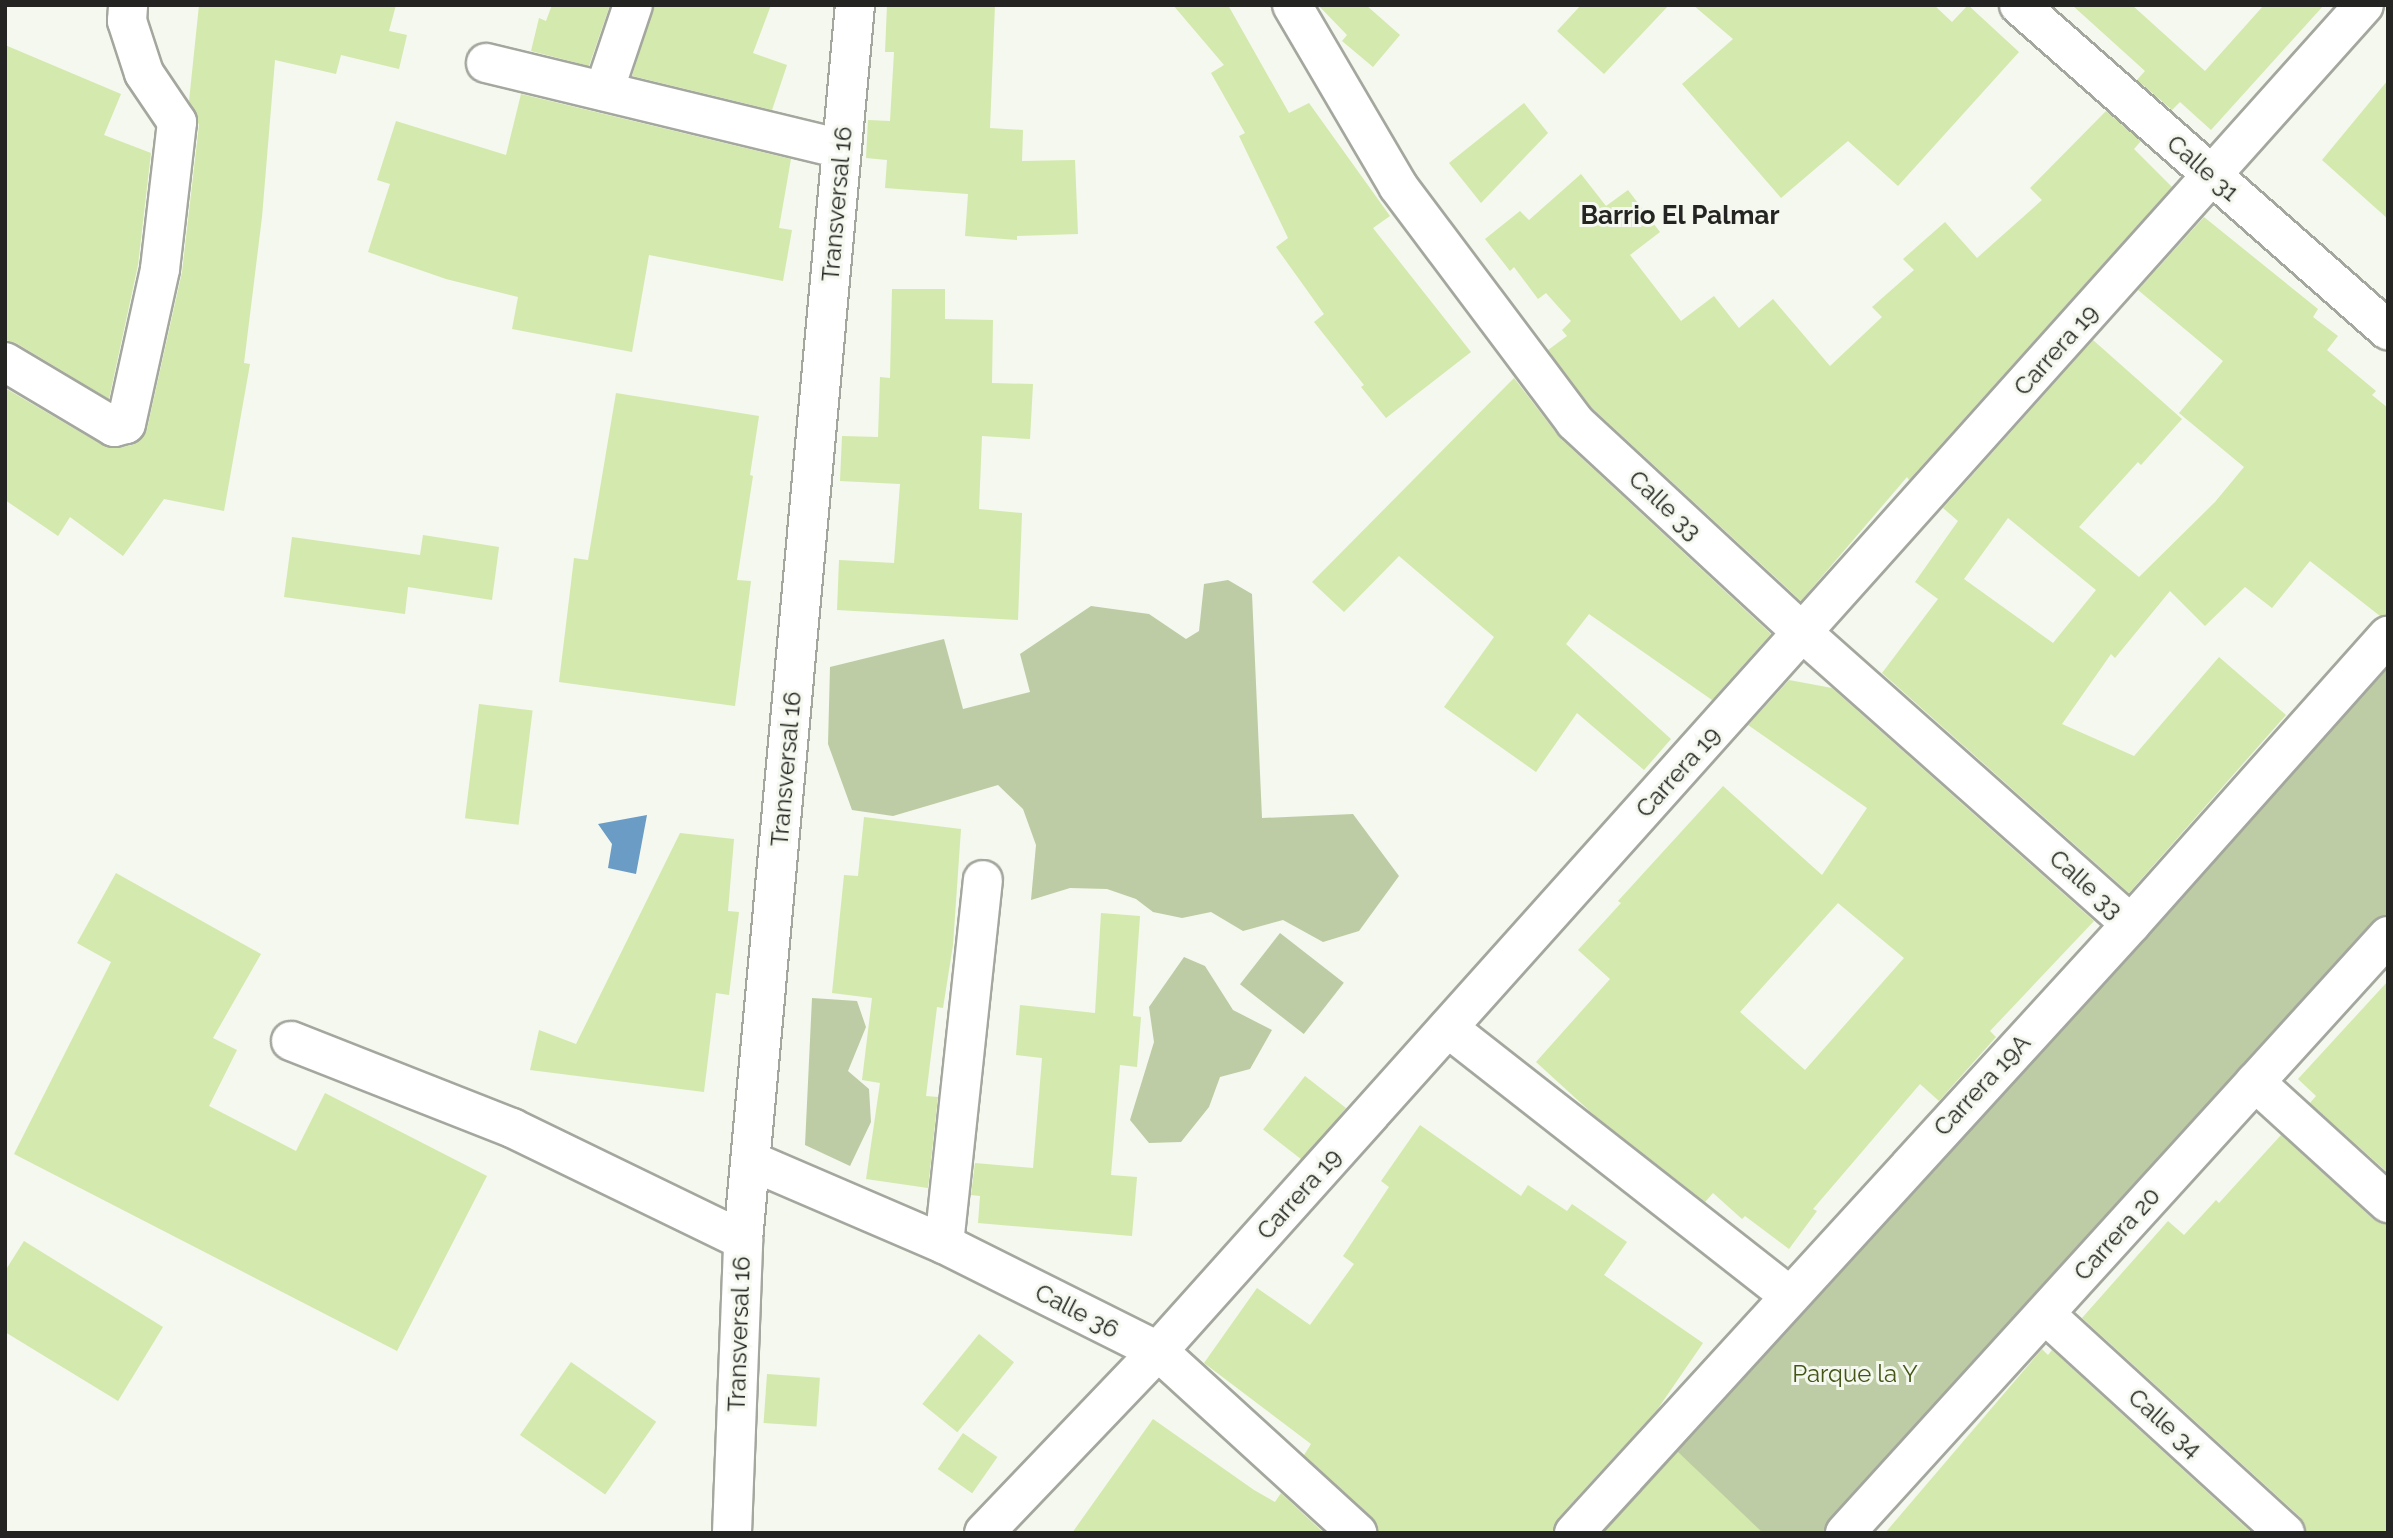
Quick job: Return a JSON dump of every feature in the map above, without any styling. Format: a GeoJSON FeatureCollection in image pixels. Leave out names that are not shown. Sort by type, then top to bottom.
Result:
{"type":"FeatureCollection","features":[{"type":"Feature","properties":{"kind":"street"},"geometry":{"type":"LineString","coordinates":[[5,362],[114,428],[127,424],[160,269],[177,122],[144,73],[127,21],[128,5]]}},
{"type":"Feature","properties":{"kind":"street"},"geometry":{"type":"LineString","coordinates":[[604,91],[633,5]]}},
{"type":"Feature","properties":{"kind":"street","name":"Transversal 16"},"geometry":{"type":"LineString","coordinates":[[732,1533],[743,1240],[855,5]]}},
{"type":"Feature","properties":{"kind":"street","name":"Calle 33"},"geometry":{"type":"LineString","coordinates":[[1292,5],[1398,186],[1575,422],[1803,633],[2131,924]]}},
{"type":"Feature","properties":{"kind":"street","name":"Calle 31"},"geometry":{"type":"LineString","coordinates":[[2019,5],[2388,330]]}},
{"type":"Feature","properties":{"kind":"street","name":"Carrera 19"},"geometry":{"type":"LineString","coordinates":[[984,1533],[1158,1351],[2364,5]]}},
{"type":"Feature","properties":{"kind":"street"},"geometry":{"type":"LineString","coordinates":[[486,63],[841,149]]}},
{"type":"Feature","properties":{"kind":"street","name":"Carrera 19A"},"geometry":{"type":"LineString","coordinates":[[1574,1533],[2131,924],[2388,636]]}},
{"type":"Feature","properties":{"kind":"street"},"geometry":{"type":"LineString","coordinates":[[944,1244],[983,880]]}},
{"type":"Feature","properties":{"kind":"street","name":"Carrera 20"},"geometry":{"type":"LineString","coordinates":[[1845,1533],[2388,936]]}},
{"type":"Feature","properties":{"kind":"street"},"geometry":{"type":"LineString","coordinates":[[1448,1028],[1789,1295]]}},
{"type":"Feature","properties":{"kind":"street"},"geometry":{"type":"LineString","coordinates":[[290,1041],[512,1128],[743,1240]]}},
{"type":"Feature","properties":{"kind":"street"},"geometry":{"type":"LineString","coordinates":[[2255,1082],[2388,1203]]}},
{"type":"Feature","properties":{"kind":"street","name":"Calle 36"},"geometry":{"type":"LineString","coordinates":[[751,1161],[944,1244],[1158,1351],[1357,1533]]}},
{"type":"Feature","properties":{"kind":"street","name":"Calle 34"},"geometry":{"type":"LineString","coordinates":[[2045,1314],[2285,1533]]}},
{"type":"Feature","properties":{"kind":"green space"},"geometry":{"type":"Polygon","coordinates":[[[1228,580],[1252,594],[1262,818],[1353,814],[1399,876],[1359,931],[1323,942],[1283,920],[1243,931],[1211,912],[1182,918],[1153,912],[1136,899],[1107,889],[1070,888],[1031,900],[1036,845],[1023,809],[998,785],[893,816],[852,810],[828,744],[830,667],[944,639],[963,709],[1030,692],[1020,654],[1091,606],[1149,614],[1186,639],[1199,631],[1204,584],[1228,580]]]}},
{"type":"Feature","properties":{"kind":"green space","name":"Parque la Y"},"geometry":{"type":"Polygon","coordinates":[[[2388,650],[2388,926],[1837,1533],[1585,1533],[2388,650]]]}},
{"type":"Feature","properties":{"kind":"green space"},"geometry":{"type":"Polygon","coordinates":[[[1280,933],[1344,983],[1304,1034],[1240,984],[1280,933]]]}},
{"type":"Feature","properties":{"kind":"green space"},"geometry":{"type":"Polygon","coordinates":[[[1184,957],[1205,966],[1233,1010],[1272,1030],[1250,1069],[1220,1077],[1209,1107],[1181,1142],[1149,1143],[1130,1120],[1154,1042],[1149,1007],[1184,957]]]}},
{"type":"Feature","properties":{"kind":"green space"},"geometry":{"type":"Polygon","coordinates":[[[812,998],[857,1001],[866,1027],[848,1071],[869,1089],[871,1122],[850,1166],[805,1145],[812,998]]]}},
{"type":"Feature","properties":{"kind":"water"},"geometry":{"type":"Polygon","coordinates":[[[647,815],[636,874],[608,868],[612,844],[598,824],[647,815]]]}},
{"type":"Feature","properties":{"kind":"building"},"geometry":{"type":"Polygon","coordinates":[[[199,5],[396,5],[389,31],[407,35],[399,69],[341,55],[336,74],[275,60],[262,217],[244,363],[250,364],[224,511],[164,499],[123,556],[70,517],[58,536],[5,500],[5,388],[104,446],[118,448],[132,445],[141,440],[147,429],[182,272],[199,125],[189,101],[199,5]]]}},
{"type":"Feature","properties":{"kind":"building"},"geometry":{"type":"Polygon","coordinates":[[[552,5],[610,5],[589,66],[531,51],[539,18],[546,21],[552,5]]]}},
{"type":"Feature","properties":{"kind":"building"},"geometry":{"type":"Polygon","coordinates":[[[654,5],[771,5],[753,53],[787,65],[772,110],[632,76],[654,5]]]}},
{"type":"Feature","properties":{"kind":"building"},"geometry":{"type":"Polygon","coordinates":[[[887,5],[995,5],[990,128],[1023,130],[1022,161],[1075,160],[1078,234],[1017,236],[1017,240],[965,236],[968,194],[885,188],[887,160],[866,158],[868,120],[890,121],[894,52],[885,52],[887,5]]]}},
{"type":"Feature","properties":{"kind":"building"},"geometry":{"type":"Polygon","coordinates":[[[1173,5],[1228,5],[1289,113],[1309,103],[1390,216],[1373,228],[1471,352],[1386,418],[1361,387],[1364,385],[1314,322],[1324,314],[1276,247],[1288,238],[1239,136],[1245,133],[1211,73],[1224,65],[1173,5]]]}},
{"type":"Feature","properties":{"kind":"building"},"geometry":{"type":"Polygon","coordinates":[[[1318,5],[1366,5],[1400,35],[1373,67],[1342,41],[1347,35],[1318,5]]]}},
{"type":"Feature","properties":{"kind":"building"},"geometry":{"type":"Polygon","coordinates":[[[1581,5],[1669,5],[1604,74],[1557,31],[1581,5]]]}},
{"type":"Feature","properties":{"kind":"building"},"geometry":{"type":"Polygon","coordinates":[[[1693,5],[1934,5],[1952,22],[1968,5],[2019,52],[1898,186],[1848,141],[1781,198],[1682,84],[1733,39],[1693,5]]]}},
{"type":"Feature","properties":{"kind":"building"},"geometry":{"type":"Polygon","coordinates":[[[2072,5],[2132,5],[2205,71],[2264,5],[2324,5],[2211,130],[2180,102],[2172,110],[2137,80],[2145,71],[2072,5]]]}},
{"type":"Feature","properties":{"kind":"building"},"geometry":{"type":"Polygon","coordinates":[[[5,45],[121,94],[104,135],[151,153],[138,265],[109,399],[16,343],[5,340],[5,45]]]}},
{"type":"Feature","properties":{"kind":"building"},"geometry":{"type":"Polygon","coordinates":[[[2388,80],[2388,219],[2322,160],[2388,80]]]}},
{"type":"Feature","properties":{"kind":"building"},"geometry":{"type":"Polygon","coordinates":[[[521,94],[791,159],[779,228],[792,230],[783,281],[649,255],[632,352],[512,329],[518,297],[446,279],[368,252],[390,184],[377,180],[396,121],[506,155],[521,94]]]}},
{"type":"Feature","properties":{"kind":"building"},"geometry":{"type":"Polygon","coordinates":[[[1524,103],[1548,133],[1481,203],[1449,163],[1524,103]]]}},
{"type":"Feature","properties":{"kind":"building"},"geometry":{"type":"Polygon","coordinates":[[[2106,111],[2141,141],[2134,149],[2172,187],[1909,480],[1907,477],[1801,601],[1591,407],[1548,350],[1567,336],[1562,330],[1571,321],[1546,293],[1538,299],[1514,267],[1510,271],[1485,239],[1520,211],[1529,220],[1581,174],[1606,206],[1628,190],[1660,232],[1630,255],[1681,321],[1714,296],[1739,328],[1773,299],[1830,366],[1882,317],[1872,307],[1914,270],[1903,259],[1945,222],[1977,258],[2042,200],[2030,188],[2106,111]]]}},
{"type":"Feature","properties":{"kind":"building"},"geometry":{"type":"Polygon","coordinates":[[[2204,217],[2318,309],[2313,317],[2338,336],[2327,350],[2376,391],[2372,395],[2388,408],[2388,615],[2380,616],[2310,561],[2272,608],[2245,587],[2205,626],[2170,591],[2115,658],[2111,654],[2062,724],[2134,756],[2219,657],[2286,715],[2129,893],[1882,673],[1938,599],[1915,582],[1958,521],[1943,508],[2093,340],[2182,419],[2141,465],[2138,462],[2079,527],[2139,577],[2215,502],[2244,467],[2179,413],[2223,361],[2138,290],[2204,217]],[[2008,518],[1964,579],[2053,643],[2096,590],[2008,518]]]}},
{"type":"Feature","properties":{"kind":"building"},"geometry":{"type":"Polygon","coordinates":[[[892,289],[945,289],[945,319],[993,320],[992,383],[1033,384],[1030,439],[982,436],[979,509],[1022,513],[1018,620],[837,610],[839,560],[894,563],[900,484],[840,481],[842,436],[878,437],[880,377],[890,378],[892,289]]]}},
{"type":"Feature","properties":{"kind":"building"},"geometry":{"type":"Polygon","coordinates":[[[1514,378],[1560,438],[1771,634],[1712,700],[1589,614],[1566,644],[1671,739],[1644,770],[1577,713],[1536,772],[1444,707],[1494,637],[1399,556],[1344,612],[1312,582],[1514,378]]]}},
{"type":"Feature","properties":{"kind":"building"},"geometry":{"type":"Polygon","coordinates":[[[616,393],[759,416],[737,580],[751,581],[735,706],[559,682],[574,558],[588,560],[616,393]]]}},
{"type":"Feature","properties":{"kind":"building"},"geometry":{"type":"Polygon","coordinates":[[[423,535],[499,547],[492,600],[408,587],[405,614],[284,597],[292,537],[420,555],[423,535]]]}},
{"type":"Feature","properties":{"kind":"building"},"geometry":{"type":"Polygon","coordinates":[[[1789,680],[1832,688],[2094,921],[1990,1031],[1996,1037],[1939,1101],[1920,1084],[1813,1209],[1817,1211],[1789,1249],[1745,1216],[1742,1219],[1713,1193],[1705,1202],[1594,1115],[1536,1062],[1610,979],[1578,950],[1621,903],[1618,901],[1723,786],[1822,875],[1867,808],[1748,725],[1789,680]],[[1838,903],[1740,1012],[1805,1070],[1904,958],[1838,903]]]}},
{"type":"Feature","properties":{"kind":"building"},"geometry":{"type":"Polygon","coordinates":[[[479,704],[533,711],[519,825],[465,818],[479,704]]]}},
{"type":"Feature","properties":{"kind":"building"},"geometry":{"type":"Polygon","coordinates":[[[864,817],[961,829],[953,945],[943,1008],[937,1007],[926,1096],[938,1097],[928,1188],[866,1179],[880,1083],[862,1080],[872,998],[832,993],[844,875],[858,876],[864,817]]]}},
{"type":"Feature","properties":{"kind":"building"},"geometry":{"type":"Polygon","coordinates":[[[680,833],[734,839],[728,911],[739,912],[729,995],[716,993],[704,1092],[530,1070],[539,1030],[576,1044],[680,833]]]}},
{"type":"Feature","properties":{"kind":"building"},"geometry":{"type":"Polygon","coordinates":[[[116,873],[261,954],[213,1038],[237,1050],[209,1106],[296,1151],[325,1093],[487,1176],[397,1351],[14,1154],[111,962],[77,943],[116,873]]]}},
{"type":"Feature","properties":{"kind":"building"},"geometry":{"type":"Polygon","coordinates":[[[1101,913],[1140,916],[1133,1016],[1141,1017],[1137,1067],[1120,1065],[1111,1175],[1137,1177],[1132,1236],[978,1223],[980,1196],[971,1195],[975,1163],[1033,1168],[1042,1058],[1016,1055],[1020,1005],[1095,1013],[1101,913]]]}},
{"type":"Feature","properties":{"kind":"building"},"geometry":{"type":"Polygon","coordinates":[[[2388,981],[2388,1173],[2310,1103],[2316,1096],[2298,1079],[2388,981]]]}},
{"type":"Feature","properties":{"kind":"building"},"geometry":{"type":"Polygon","coordinates":[[[1305,1076],[1346,1108],[1304,1162],[1263,1130],[1305,1076]]]}},
{"type":"Feature","properties":{"kind":"building"},"geometry":{"type":"Polygon","coordinates":[[[1420,1125],[1521,1196],[1528,1185],[1567,1211],[1572,1204],[1627,1242],[1604,1275],[1703,1343],[1657,1410],[1558,1518],[1553,1533],[1378,1533],[1372,1517],[1304,1455],[1311,1444],[1204,1363],[1257,1288],[1310,1325],[1354,1264],[1343,1256],[1389,1187],[1381,1181],[1420,1125]]]}},
{"type":"Feature","properties":{"kind":"building"},"geometry":{"type":"Polygon","coordinates":[[[2281,1135],[2373,1219],[2388,1224],[2388,1533],[2306,1533],[2300,1517],[2082,1318],[2168,1221],[2184,1235],[2216,1200],[2219,1203],[2281,1135]]]}},
{"type":"Feature","properties":{"kind":"building"},"geometry":{"type":"Polygon","coordinates":[[[24,1241],[163,1327],[118,1401],[5,1332],[5,1271],[24,1241]]]}},
{"type":"Feature","properties":{"kind":"building"},"geometry":{"type":"Polygon","coordinates":[[[979,1334],[1014,1362],[957,1432],[922,1404],[979,1334]]]}},
{"type":"Feature","properties":{"kind":"building"},"geometry":{"type":"Polygon","coordinates":[[[2042,1349],[2048,1355],[2052,1350],[2252,1533],[1885,1533],[2042,1349]]]}},
{"type":"Feature","properties":{"kind":"building"},"geometry":{"type":"Polygon","coordinates":[[[571,1362],[656,1422],[605,1495],[520,1435],[571,1362]]]}},
{"type":"Feature","properties":{"kind":"building"},"geometry":{"type":"Polygon","coordinates":[[[767,1374],[820,1378],[816,1427],[764,1423],[767,1374]]]}},
{"type":"Feature","properties":{"kind":"building"},"geometry":{"type":"Polygon","coordinates":[[[1153,1419],[1254,1490],[1275,1502],[1281,1493],[1324,1533],[1072,1533],[1153,1419]]]}},
{"type":"Feature","properties":{"kind":"building"},"geometry":{"type":"Polygon","coordinates":[[[963,1433],[997,1457],[972,1493],[938,1469],[963,1433]]]}},
{"type":"Feature","properties":{"kind":"building"},"geometry":{"type":"Polygon","coordinates":[[[1678,1452],[1763,1533],[1604,1533],[1678,1452]]]}},
{"type":"Feature","properties":{"kind":"district","name":"Barrio El Palmar"},"geometry":{"type":"Point","coordinates":[1680,216]}}]}
